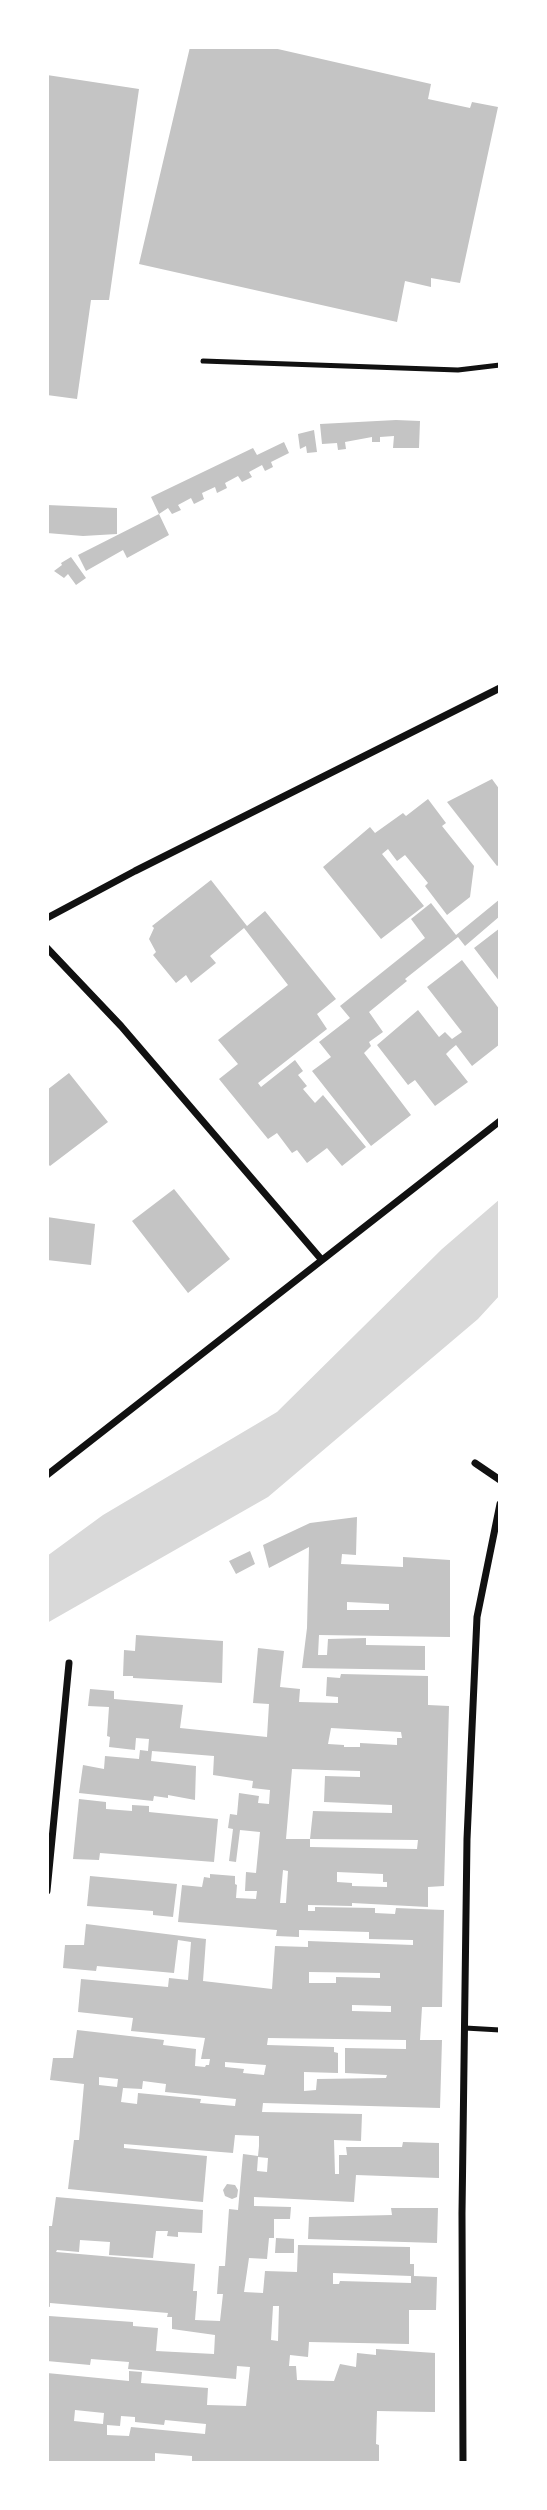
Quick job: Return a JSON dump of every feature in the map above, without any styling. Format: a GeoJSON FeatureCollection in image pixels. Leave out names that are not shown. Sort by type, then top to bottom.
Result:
{"type":"FeatureCollection","features":[{"type":"Feature","properties":{"kind":"street"},"geometry":{"type":"LineString","coordinates":[[47,918],[500,688]]}},
{"type":"Feature","properties":{"kind":"street"},"geometry":{"type":"LineString","coordinates":[[47,948],[121,1026],[321,1259]]}},
{"type":"Feature","properties":{"kind":"street"},"geometry":{"type":"LineString","coordinates":[[47,1475],[500,1121]]}},
{"type":"Feature","properties":{"kind":"street"},"geometry":{"type":"LineString","coordinates":[[475,1463],[500,1479]]}},
{"type":"Feature","properties":{"kind":"street"},"geometry":{"type":"LineString","coordinates":[[463,2463],[462,2213],[467,1839],[477,1617],[500,1504]]}},
{"type":"Feature","properties":{"kind":"street"},"geometry":{"type":"LineString","coordinates":[[47,1891],[69,1663]]}},
{"type":"Feature","properties":{"kind":"lane"},"geometry":{"type":"LineString","coordinates":[[203,361],[458,370],[500,365]]}},
{"type":"Feature","properties":{"kind":"lane"},"geometry":{"type":"LineString","coordinates":[[465,2028],[500,2030]]}},
{"type":"Feature","properties":{"kind":"shaded area"},"geometry":{"type":"Polygon","coordinates":[[[500,1199],[500,1295],[478,1319],[268,1497],[47,1623],[47,1556],[103,1515],[277,1412],[442,1249],[500,1199]]]}},
{"type":"Feature","properties":{"kind":"building"},"geometry":{"type":"Polygon","coordinates":[[[190,47],[269,47],[431,84],[428,99],[470,108],[472,102],[498,107],[460,283],[431,278],[431,287],[405,281],[397,322],[139,264],[190,47]]]}},
{"type":"Feature","properties":{"kind":"building"},"geometry":{"type":"Polygon","coordinates":[[[47,75],[139,89],[109,300],[91,300],[77,399],[47,395],[47,75]]]}},
{"type":"Feature","properties":{"kind":"building"},"geometry":{"type":"Polygon","coordinates":[[[420,421],[419,448],[393,448],[394,436],[380,437],[380,442],[372,442],[372,437],[345,442],[346,449],[338,450],[337,443],[322,444],[320,424],[420,421]]]}},
{"type":"Feature","properties":{"kind":"building"},"geometry":{"type":"Polygon","coordinates":[[[314,430],[317,452],[307,453],[306,446],[300,449],[298,434],[314,430]]]}},
{"type":"Feature","properties":{"kind":"building"},"geometry":{"type":"Polygon","coordinates":[[[284,442],[289,453],[271,462],[273,467],[265,471],[262,465],[249,472],[252,477],[242,482],[238,476],[225,483],[227,488],[217,493],[215,487],[202,493],[204,499],[194,504],[191,498],[178,505],[181,510],[172,514],[168,508],[159,514],[151,497],[253,448],[257,455],[284,442]]]}},
{"type":"Feature","properties":{"kind":"building"},"geometry":{"type":"Polygon","coordinates":[[[47,505],[117,508],[117,534],[83,536],[47,533],[47,505]]]}},
{"type":"Feature","properties":{"kind":"building"},"geometry":{"type":"Polygon","coordinates":[[[159,514],[169,535],[127,558],[123,550],[86,571],[78,555],[159,514]]]}},
{"type":"Feature","properties":{"kind":"building"},"geometry":{"type":"Polygon","coordinates":[[[71,557],[86,578],[76,585],[68,574],[64,578],[54,571],[71,557]]]}},
{"type":"Feature","properties":{"kind":"building"},"geometry":{"type":"Polygon","coordinates":[[[492,779],[500,790],[500,864],[497,866],[447,802],[492,779]]]}},
{"type":"Feature","properties":{"kind":"building"},"geometry":{"type":"Polygon","coordinates":[[[428,799],[446,823],[442,826],[474,866],[470,897],[447,915],[425,886],[428,883],[405,855],[397,861],[388,849],[382,854],[424,906],[381,939],[323,867],[370,827],[375,833],[403,813],[406,816],[428,799]]]}},
{"type":"Feature","properties":{"kind":"building"},"geometry":{"type":"Polygon","coordinates":[[[211,880],[247,926],[265,911],[336,999],[317,1014],[327,1029],[258,1083],[261,1087],[295,1060],[303,1071],[298,1075],[307,1086],[303,1089],[315,1103],[323,1095],[366,1147],[342,1166],[327,1148],[307,1163],[297,1150],[292,1153],[277,1133],[268,1139],[219,1079],[238,1064],[218,1040],[288,985],[244,928],[210,956],[216,963],[191,983],[186,975],[176,983],[153,955],[156,952],[149,939],[154,928],[152,926],[211,880]]]}},
{"type":"Feature","properties":{"kind":"building"},"geometry":{"type":"Polygon","coordinates":[[[500,899],[500,916],[465,946],[458,937],[369,1012],[383,1032],[369,1042],[371,1046],[364,1053],[411,1115],[371,1146],[312,1071],[331,1057],[319,1042],[350,1018],[340,1006],[425,938],[411,919],[431,903],[456,935],[500,899]]]}},
{"type":"Feature","properties":{"kind":"building"},"geometry":{"type":"Polygon","coordinates":[[[500,928],[500,982],[474,948],[500,928]]]}},
{"type":"Feature","properties":{"kind":"building"},"geometry":{"type":"Polygon","coordinates":[[[462,960],[500,1010],[500,1044],[472,1066],[456,1045],[450,1050],[446,1054],[468,1082],[435,1106],[415,1080],[408,1085],[377,1045],[418,1010],[439,1037],[445,1032],[452,1039],[462,1032],[427,987],[462,960]]]}},
{"type":"Feature","properties":{"kind":"building"},"geometry":{"type":"Polygon","coordinates":[[[69,1073],[108,1122],[50,1166],[47,1163],[47,1090],[69,1073]]]}},
{"type":"Feature","properties":{"kind":"building"},"geometry":{"type":"Polygon","coordinates":[[[174,1189],[230,1259],[188,1293],[132,1221],[174,1189]]]}},
{"type":"Feature","properties":{"kind":"building"},"geometry":{"type":"Polygon","coordinates":[[[47,1217],[95,1224],[91,1265],[47,1260],[47,1217]]]}},
{"type":"Feature","properties":{"kind":"building"},"geometry":{"type":"Polygon","coordinates":[[[357,1517],[356,1555],[342,1554],[341,1564],[403,1567],[403,1557],[450,1560],[450,1637],[319,1635],[318,1655],[327,1655],[328,1639],[366,1638],[366,1645],[425,1646],[425,1670],[302,1668],[307,1628],[309,1547],[269,1568],[263,1545],[310,1523],[357,1517]],[[347,1602],[347,1610],[389,1610],[389,1604],[347,1602]]]}},
{"type":"Feature","properties":{"kind":"building"},"geometry":{"type":"Polygon","coordinates":[[[250,1551],[255,1564],[236,1574],[229,1561],[250,1551]]]}},
{"type":"Feature","properties":{"kind":"building"},"geometry":{"type":"Polygon","coordinates":[[[136,1635],[223,1641],[222,1683],[123,1676],[124,1650],[135,1651],[136,1635]]]}},
{"type":"Feature","properties":{"kind":"building"},"geometry":{"type":"Polygon","coordinates":[[[258,1648],[284,1651],[280,1687],[300,1689],[299,1702],[338,1703],[338,1697],[326,1696],[327,1677],[340,1678],[341,1674],[428,1676],[428,1705],[449,1706],[444,1886],[428,1887],[428,1907],[352,1903],[352,1906],[308,1905],[308,1911],[315,1911],[315,1907],[375,1908],[375,1913],[395,1914],[396,1908],[444,1910],[442,2007],[422,2007],[420,2040],[442,2040],[440,2108],[263,2103],[262,2112],[362,2114],[361,2141],[334,2140],[335,2174],[339,2174],[339,2155],[347,2155],[346,2147],[402,2147],[403,2142],[439,2143],[439,2178],[356,2175],[354,2202],[254,2197],[254,2206],[291,2207],[290,2219],[274,2219],[274,2238],[269,2238],[267,2259],[249,2258],[244,2292],[263,2293],[265,2271],[297,2272],[298,2245],[410,2247],[410,2264],[414,2264],[414,2276],[437,2277],[436,2310],[409,2310],[409,2344],[309,2342],[308,2357],[290,2355],[289,2366],[296,2366],[297,2380],[334,2381],[340,2364],[356,2367],[357,2353],[376,2355],[376,2349],[435,2353],[435,2412],[377,2411],[376,2444],[379,2445],[379,2463],[192,2463],[192,2456],[155,2453],[155,2463],[47,2463],[47,2373],[129,2381],[129,2371],[142,2372],[141,2383],[208,2388],[207,2405],[246,2406],[250,2367],[237,2366],[236,2379],[128,2369],[129,2362],[91,2359],[90,2365],[47,2361],[49,2316],[133,2322],[133,2326],[158,2328],[156,2351],[214,2354],[215,2335],[172,2329],[172,2317],[167,2317],[168,2313],[50,2303],[50,2307],[47,2306],[47,2226],[52,2226],[56,2197],[203,2210],[202,2233],[178,2232],[178,2237],[167,2236],[168,2231],[156,2231],[153,2258],[109,2255],[110,2242],[80,2240],[79,2252],[56,2252],[195,2264],[195,2320],[220,2321],[223,2294],[217,2294],[219,2266],[225,2266],[229,2209],[238,2210],[243,2154],[258,2156],[259,2146],[259,2136],[235,2135],[233,2153],[124,2144],[124,2148],[207,2156],[203,2202],[68,2189],[74,2140],[79,2140],[84,2084],[50,2080],[53,2058],[73,2058],[77,2030],[164,2040],[163,2045],[196,2049],[195,2066],[205,2067],[209,2065],[210,2059],[201,2059],[205,2038],[131,2031],[133,2018],[78,2012],[81,1979],[168,1987],[169,1978],[188,1980],[191,1942],[178,1940],[174,1973],[97,1966],[96,1971],[63,1968],[65,1945],[84,1945],[86,1924],[206,1939],[203,1981],[272,1989],[275,1946],[308,1947],[308,1941],[413,1945],[413,1940],[369,1939],[369,1932],[299,1930],[299,1937],[276,1936],[277,1930],[178,1922],[182,1885],[202,1887],[204,1877],[210,1878],[210,1874],[235,1876],[236,1898],[256,1899],[257,1891],[245,1891],[246,1872],[256,1873],[260,1832],[240,1830],[236,1862],[229,1861],[233,1829],[228,1828],[230,1814],[237,1815],[239,1793],[259,1796],[258,1803],[269,1804],[270,1790],[252,1788],[253,1781],[213,1775],[214,1756],[152,1751],[151,1761],[196,1766],[195,1800],[168,1795],[168,1798],[154,1796],[153,1801],[79,1793],[83,1765],[104,1769],[105,1756],[139,1759],[140,1750],[148,1751],[149,1739],[136,1738],[135,1750],[109,1747],[109,1707],[88,1706],[90,1689],[114,1691],[114,1699],[183,1705],[180,1728],[267,1737],[269,1704],[253,1703],[258,1648]],[[331,1728],[328,1744],[360,1747],[360,1743],[397,1745],[397,1738],[402,1738],[401,1732],[331,1728]],[[292,1769],[286,1839],[310,1839],[313,1811],[392,1813],[392,1805],[324,1802],[325,1776],[360,1777],[360,1771],[292,1769]],[[310,1839],[310,1847],[417,1849],[418,1840],[310,1839]],[[283,1870],[280,1903],[286,1903],[288,1871],[283,1870]],[[337,1872],[337,1882],[352,1883],[352,1886],[387,1887],[387,1882],[383,1882],[383,1874],[337,1872]],[[309,1972],[309,1983],[336,1983],[336,1977],[380,1978],[380,1973],[309,1972]],[[352,2005],[352,2011],[391,2012],[391,2006],[352,2005]],[[268,2038],[267,2045],[334,2047],[334,2052],[338,2053],[338,2073],[304,2072],[304,2091],[316,2090],[317,2079],[386,2078],[387,2075],[345,2073],[345,2048],[406,2049],[406,2040],[268,2038]],[[225,2062],[225,2067],[244,2069],[243,2073],[264,2075],[266,2065],[225,2062]],[[99,2077],[99,2085],[117,2087],[118,2079],[99,2077]],[[143,2081],[142,2089],[123,2088],[121,2102],[137,2104],[138,2093],[201,2099],[200,2103],[235,2106],[236,2099],[165,2092],[166,2084],[143,2081]],[[258,2157],[257,2171],[267,2172],[268,2158],[258,2157]],[[333,2273],[333,2284],[339,2284],[340,2281],[411,2283],[411,2276],[333,2273]],[[273,2306],[271,2340],[278,2341],[279,2306],[273,2306]],[[75,2410],[74,2421],[103,2424],[104,2413],[75,2410]],[[121,2416],[120,2426],[107,2425],[107,2435],[129,2436],[131,2427],[205,2434],[206,2424],[165,2420],[164,2425],[135,2422],[135,2417],[121,2416]]]}},
{"type":"Feature","properties":{"kind":"building"},"geometry":{"type":"Polygon","coordinates":[[[79,1799],[106,1802],[106,1809],[132,1811],[132,1805],[149,1806],[149,1812],[218,1819],[214,1862],[100,1853],[99,1860],[73,1859],[79,1799]]]}},
{"type":"Feature","properties":{"kind":"building"},"geometry":{"type":"Polygon","coordinates":[[[90,1876],[177,1884],[173,1917],[153,1915],[153,1911],[87,1906],[90,1876]]]}},
{"type":"Feature","properties":{"kind":"building"},"geometry":{"type":"Polygon","coordinates":[[[227,2184],[235,2185],[238,2190],[237,2197],[232,2199],[225,2196],[223,2190],[227,2184]]]}},
{"type":"Feature","properties":{"kind":"building"},"geometry":{"type":"Polygon","coordinates":[[[391,2208],[438,2208],[437,2243],[308,2239],[309,2217],[392,2215],[391,2208]]]}},
{"type":"Feature","properties":{"kind":"building"},"geometry":{"type":"Polygon","coordinates":[[[276,2238],[294,2239],[294,2253],[275,2253],[276,2238]]]}}]}
